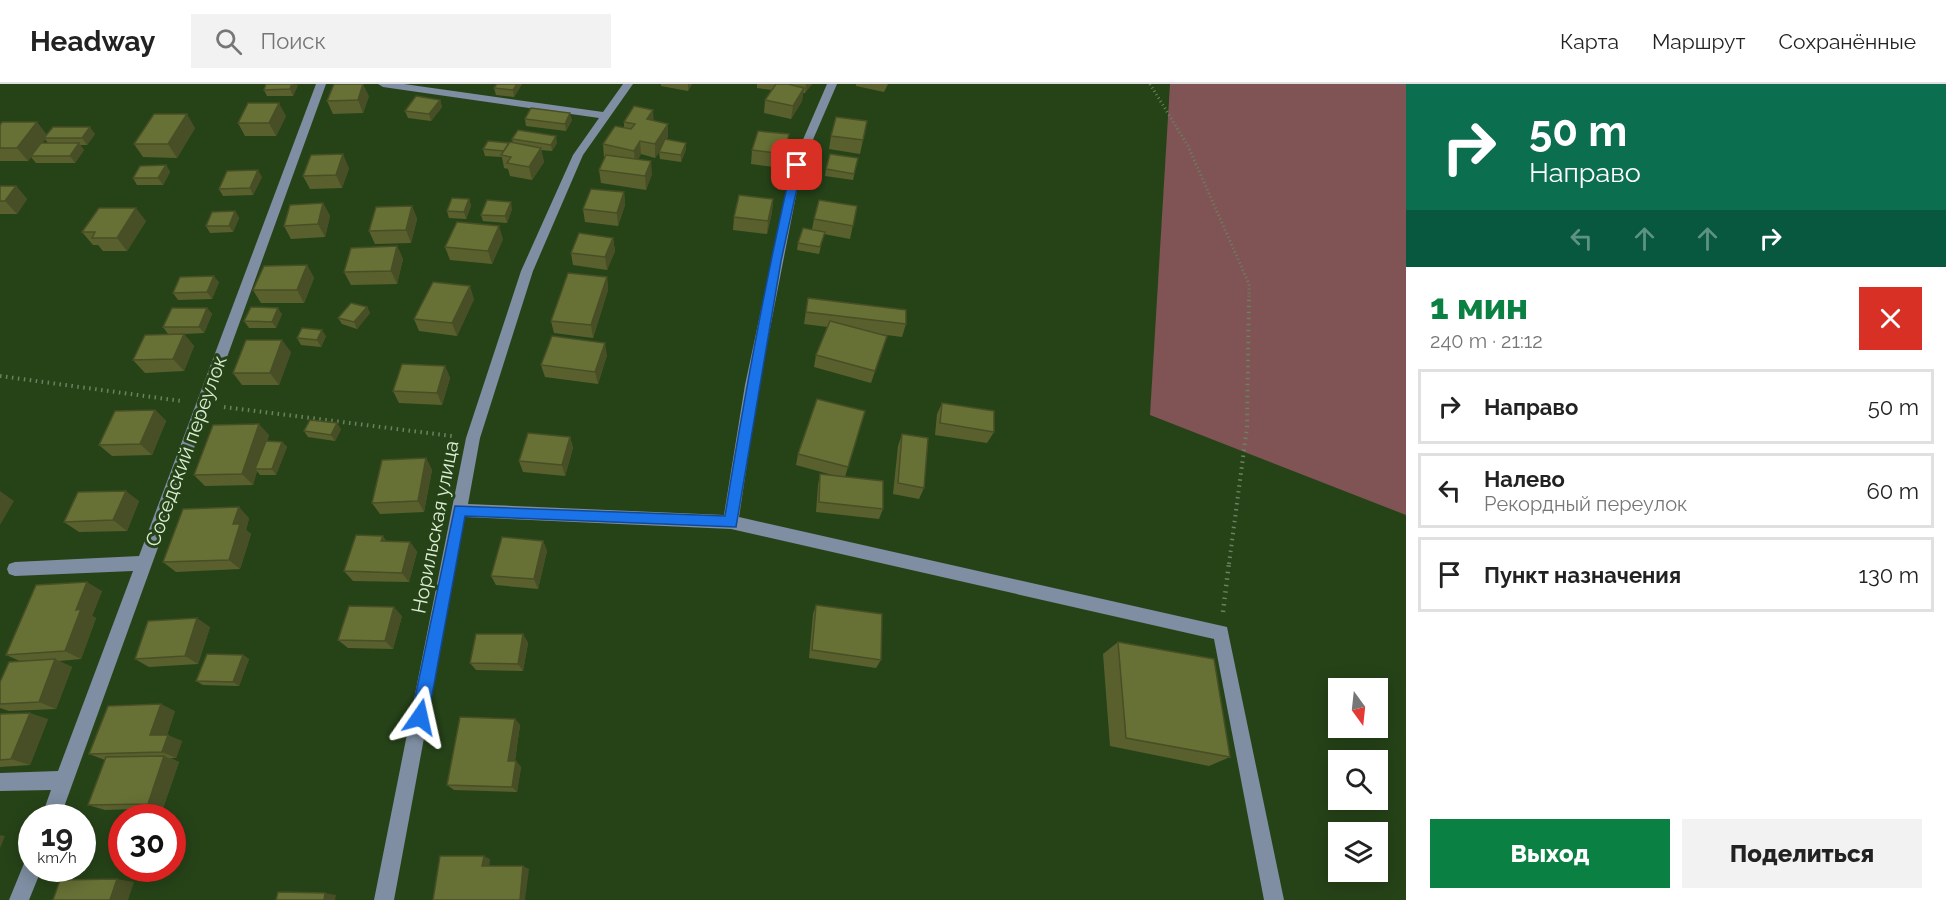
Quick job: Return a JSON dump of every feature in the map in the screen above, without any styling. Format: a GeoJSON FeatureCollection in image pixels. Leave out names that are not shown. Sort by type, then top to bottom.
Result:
{"type":"FeatureCollection","features":[{"type":"Feature","properties":{"kind":"street","name":"Соседский переулок"},"geometry":{"type":"LineString","coordinates":[[55,804],[321,84]]}},
{"type":"Feature","properties":{"kind":"street"},"geometry":{"type":"LineString","coordinates":[[383,84],[606,116]]}},
{"type":"Feature","properties":{"kind":"street","name":"Норильская улица"},"geometry":{"type":"LineString","coordinates":[[384,900],[473,438],[527,271],[578,155],[628,84]]}},
{"type":"Feature","properties":{"kind":"street"},"geometry":{"type":"LineString","coordinates":[[731,522],[752,385],[797,165],[832,84]]}},
{"type":"Feature","properties":{"kind":"street"},"geometry":{"type":"LineString","coordinates":[[459,510],[731,522],[1221,633],[1274,900]]}},
{"type":"Feature","properties":{"kind":"street"},"geometry":{"type":"LineString","coordinates":[[15,569],[145,562]]}},
{"type":"Feature","properties":{"kind":"street"},"geometry":{"type":"LineString","coordinates":[[0,782],[64,780]]}},
{"type":"Feature","properties":{"kind":"street"},"geometry":{"type":"LineString","coordinates":[[19,900],[26,882]]}},
{"type":"Feature","properties":{"kind":"path"},"geometry":{"type":"LineString","coordinates":[[1150,84],[1188,146],[1249,284],[1247,427],[1221,633]]}},
{"type":"Feature","properties":{"kind":"path"},"geometry":{"type":"LineString","coordinates":[[0,376],[473,438]]}},
{"type":"Feature","properties":{"kind":"shaded area"},"geometry":{"type":"Polygon","coordinates":[[[1170,84],[1406,84],[1406,515],[1150,415],[1170,84]]]}},
{"type":"Feature","properties":{"kind":"building"},"geometry":{"type":"Polygon","coordinates":[[[266,84],[292,84],[290,89],[264,90],[266,84]]]}},
{"type":"Feature","properties":{"kind":"building"},"geometry":{"type":"Polygon","coordinates":[[[334,84],[363,84],[358,100],[327,101],[334,84]]]}},
{"type":"Feature","properties":{"kind":"building"},"geometry":{"type":"Polygon","coordinates":[[[497,84],[517,84],[513,90],[494,88],[497,84]]]}},
{"type":"Feature","properties":{"kind":"building"},"geometry":{"type":"Polygon","coordinates":[[[776,84],[804,88],[793,106],[765,100],[776,84]]]}},
{"type":"Feature","properties":{"kind":"building"},"geometry":{"type":"Polygon","coordinates":[[[416,96],[440,100],[429,114],[405,111],[416,96]]]}},
{"type":"Feature","properties":{"kind":"building"},"geometry":{"type":"Polygon","coordinates":[[[248,103],[279,103],[269,123],[238,123],[248,103]]]}},
{"type":"Feature","properties":{"kind":"building"},"geometry":{"type":"Polygon","coordinates":[[[634,106],[653,110],[647,119],[668,124],[655,144],[640,141],[634,151],[603,144],[615,126],[631,129],[635,124],[624,122],[634,106]]]}},
{"type":"Feature","properties":{"kind":"building"},"geometry":{"type":"Polygon","coordinates":[[[531,108],[570,113],[565,124],[525,119],[531,108]]]}},
{"type":"Feature","properties":{"kind":"building"},"geometry":{"type":"Polygon","coordinates":[[[154,114],[187,114],[168,144],[134,144],[154,114]]]}},
{"type":"Feature","properties":{"kind":"building"},"geometry":{"type":"Polygon","coordinates":[[[836,117],[867,121],[863,140],[831,136],[836,117]]]}},
{"type":"Feature","properties":{"kind":"building"},"geometry":{"type":"Polygon","coordinates":[[[2,122],[37,122],[17,148],[0,148],[2,122]]]}},
{"type":"Feature","properties":{"kind":"building"},"geometry":{"type":"Polygon","coordinates":[[[53,127],[90,127],[82,138],[44,138],[53,127]]]}},
{"type":"Feature","properties":{"kind":"building"},"geometry":{"type":"Polygon","coordinates":[[[518,130],[556,136],[551,145],[512,139],[518,130]]]}},
{"type":"Feature","properties":{"kind":"building"},"geometry":{"type":"Polygon","coordinates":[[[758,131],[789,134],[784,154],[752,150],[758,131]]]}},
{"type":"Feature","properties":{"kind":"building"},"geometry":{"type":"Polygon","coordinates":[[[665,139],[686,143],[681,155],[659,152],[665,139]]]}},
{"type":"Feature","properties":{"kind":"building"},"geometry":{"type":"Polygon","coordinates":[[[488,141],[509,143],[504,151],[483,149],[488,141]]]}},
{"type":"Feature","properties":{"kind":"building"},"geometry":{"type":"Polygon","coordinates":[[[510,142],[541,148],[529,167],[507,163],[511,157],[501,155],[510,142]]]}},
{"type":"Feature","properties":{"kind":"building"},"geometry":{"type":"Polygon","coordinates":[[[41,143],[79,143],[70,156],[31,156],[41,143]]]}},
{"type":"Feature","properties":{"kind":"building"},"geometry":{"type":"Polygon","coordinates":[[[343,154],[336,175],[303,176],[311,155],[343,154]]]}},
{"type":"Feature","properties":{"kind":"building"},"geometry":{"type":"Polygon","coordinates":[[[830,154],[858,158],[854,174],[826,169],[830,154]]]}},
{"type":"Feature","properties":{"kind":"building"},"geometry":{"type":"Polygon","coordinates":[[[606,155],[651,161],[645,176],[599,170],[606,155]]]}},
{"type":"Feature","properties":{"kind":"building"},"geometry":{"type":"Polygon","coordinates":[[[166,165],[158,178],[133,178],[140,166],[166,165]]]}},
{"type":"Feature","properties":{"kind":"building"},"geometry":{"type":"Polygon","coordinates":[[[258,170],[250,188],[219,189],[227,171],[258,170]]]}},
{"type":"Feature","properties":{"kind":"building"},"geometry":{"type":"Polygon","coordinates":[[[0,186],[16,186],[5,201],[0,201],[0,186]]]}},
{"type":"Feature","properties":{"kind":"building"},"geometry":{"type":"Polygon","coordinates":[[[591,189],[624,192],[617,213],[583,209],[591,189]]]}},
{"type":"Feature","properties":{"kind":"building"},"geometry":{"type":"Polygon","coordinates":[[[739,195],[773,199],[768,221],[734,217],[739,195]]]}},
{"type":"Feature","properties":{"kind":"building"},"geometry":{"type":"Polygon","coordinates":[[[452,198],[469,199],[464,212],[447,211],[452,198]]]}},
{"type":"Feature","properties":{"kind":"building"},"geometry":{"type":"Polygon","coordinates":[[[487,200],[511,202],[505,216],[481,215],[487,200]]]}},
{"type":"Feature","properties":{"kind":"building"},"geometry":{"type":"Polygon","coordinates":[[[819,200],[857,206],[853,226],[814,219],[819,200]]]}},
{"type":"Feature","properties":{"kind":"building"},"geometry":{"type":"Polygon","coordinates":[[[323,203],[318,224],[284,226],[290,205],[323,203]]]}},
{"type":"Feature","properties":{"kind":"building"},"geometry":{"type":"Polygon","coordinates":[[[412,206],[406,230],[369,231],[376,207],[412,206]]]}},
{"type":"Feature","properties":{"kind":"building"},"geometry":{"type":"Polygon","coordinates":[[[99,208],[136,208],[117,238],[92,238],[95,232],[82,232],[99,208]]]}},
{"type":"Feature","properties":{"kind":"building"},"geometry":{"type":"Polygon","coordinates":[[[235,211],[229,226],[206,226],[212,212],[235,211]]]}},
{"type":"Feature","properties":{"kind":"building"},"geometry":{"type":"Polygon","coordinates":[[[457,222],[499,226],[488,251],[445,247],[457,222]]]}},
{"type":"Feature","properties":{"kind":"building"},"geometry":{"type":"Polygon","coordinates":[[[803,228],[825,232],[820,247],[798,243],[803,228]]]}},
{"type":"Feature","properties":{"kind":"building"},"geometry":{"type":"Polygon","coordinates":[[[579,233],[613,238],[605,257],[571,253],[579,233]]]}},
{"type":"Feature","properties":{"kind":"building"},"geometry":{"type":"Polygon","coordinates":[[[397,246],[391,271],[344,272],[351,248],[397,246]]]}},
{"type":"Feature","properties":{"kind":"building"},"geometry":{"type":"Polygon","coordinates":[[[307,265],[297,290],[253,290],[264,266],[307,265]]]}},
{"type":"Feature","properties":{"kind":"building"},"geometry":{"type":"Polygon","coordinates":[[[568,273],[607,277],[591,325],[551,321],[568,273]]]}},
{"type":"Feature","properties":{"kind":"building"},"geometry":{"type":"Polygon","coordinates":[[[214,276],[207,292],[173,293],[180,277],[214,276]]]}},
{"type":"Feature","properties":{"kind":"building"},"geometry":{"type":"Polygon","coordinates":[[[433,282],[470,286],[452,323],[414,319],[433,282]]]}},
{"type":"Feature","properties":{"kind":"building"},"geometry":{"type":"Polygon","coordinates":[[[808,298],[906,310],[906,324],[806,312],[808,298]]]}},
{"type":"Feature","properties":{"kind":"building"},"geometry":{"type":"Polygon","coordinates":[[[351,303],[367,307],[354,322],[338,318],[351,303]]]}},
{"type":"Feature","properties":{"kind":"building"},"geometry":{"type":"Polygon","coordinates":[[[251,307],[278,308],[272,322],[244,321],[251,307]]]}},
{"type":"Feature","properties":{"kind":"building"},"geometry":{"type":"Polygon","coordinates":[[[172,308],[207,308],[199,327],[163,327],[172,308]]]}},
{"type":"Feature","properties":{"kind":"building"},"geometry":{"type":"Polygon","coordinates":[[[830,321],[887,336],[875,371],[816,355],[830,321]]]}},
{"type":"Feature","properties":{"kind":"building"},"geometry":{"type":"Polygon","coordinates":[[[302,328],[322,330],[317,340],[297,338],[302,328]]]}},
{"type":"Feature","properties":{"kind":"building"},"geometry":{"type":"Polygon","coordinates":[[[184,334],[173,359],[133,360],[145,335],[184,334]]]}},
{"type":"Feature","properties":{"kind":"building"},"geometry":{"type":"Polygon","coordinates":[[[552,336],[605,343],[595,372],[541,365],[552,336]]]}},
{"type":"Feature","properties":{"kind":"building"},"geometry":{"type":"Polygon","coordinates":[[[246,340],[282,340],[270,373],[233,373],[246,340]]]}},
{"type":"Feature","properties":{"kind":"building"},"geometry":{"type":"Polygon","coordinates":[[[402,364],[445,366],[437,393],[393,391],[402,364]]]}},
{"type":"Feature","properties":{"kind":"building"},"geometry":{"type":"Polygon","coordinates":[[[817,399],[865,411],[848,467],[798,454],[817,399]]]}},
{"type":"Feature","properties":{"kind":"building"},"geometry":{"type":"Polygon","coordinates":[[[942,403],[994,411],[994,432],[940,423],[942,403]]]}},
{"type":"Feature","properties":{"kind":"building"},"geometry":{"type":"Polygon","coordinates":[[[155,410],[140,444],[99,445],[115,411],[155,410]]]}},
{"type":"Feature","properties":{"kind":"building"},"geometry":{"type":"Polygon","coordinates":[[[310,420],[337,423],[331,435],[304,431],[310,420]]]}},
{"type":"Feature","properties":{"kind":"building"},"geometry":{"type":"Polygon","coordinates":[[[259,424],[242,474],[194,475],[213,425],[259,424]]]}},
{"type":"Feature","properties":{"kind":"building"},"geometry":{"type":"Polygon","coordinates":[[[528,433],[570,437],[562,465],[519,461],[528,433]]]}},
{"type":"Feature","properties":{"kind":"building"},"geometry":{"type":"Polygon","coordinates":[[[902,434],[928,438],[924,488],[898,483],[902,434]]]}},
{"type":"Feature","properties":{"kind":"building"},"geometry":{"type":"Polygon","coordinates":[[[266,441],[282,442],[272,469],[255,469],[266,441]]]}},
{"type":"Feature","properties":{"kind":"building"},"geometry":{"type":"Polygon","coordinates":[[[426,458],[418,501],[372,503],[382,460],[426,458]]]}},
{"type":"Feature","properties":{"kind":"building"},"geometry":{"type":"Polygon","coordinates":[[[820,474],[883,481],[883,509],[819,502],[820,474]]]}},
{"type":"Feature","properties":{"kind":"building"},"geometry":{"type":"Polygon","coordinates":[[[126,491],[113,520],[64,522],[78,492],[126,491]]]}},
{"type":"Feature","properties":{"kind":"building"},"geometry":{"type":"Polygon","coordinates":[[[239,507],[233,524],[240,524],[229,560],[163,562],[183,509],[239,507]]]}},
{"type":"Feature","properties":{"kind":"building"},"geometry":{"type":"Polygon","coordinates":[[[356,535],[383,536],[381,541],[410,542],[402,573],[344,571],[356,535]]]}},
{"type":"Feature","properties":{"kind":"building"},"geometry":{"type":"Polygon","coordinates":[[[502,537],[543,541],[534,579],[491,576],[502,537]]]}},
{"type":"Feature","properties":{"kind":"building"},"geometry":{"type":"Polygon","coordinates":[[[87,582],[76,610],[81,609],[65,651],[6,655],[36,585],[87,582]]]}},
{"type":"Feature","properties":{"kind":"building"},"geometry":{"type":"Polygon","coordinates":[[[816,605],[882,614],[881,660],[812,650],[816,605]]]}},
{"type":"Feature","properties":{"kind":"building"},"geometry":{"type":"Polygon","coordinates":[[[349,606],[394,607],[385,641],[338,640],[349,606]]]}},
{"type":"Feature","properties":{"kind":"building"},"geometry":{"type":"Polygon","coordinates":[[[197,618],[185,656],[135,659],[148,621],[197,618]]]}},
{"type":"Feature","properties":{"kind":"building"},"geometry":{"type":"Polygon","coordinates":[[[476,634],[523,634],[518,664],[470,663],[476,634]]]}},
{"type":"Feature","properties":{"kind":"building"},"geometry":{"type":"Polygon","coordinates":[[[1118,642],[1214,659],[1230,757],[1126,738],[1118,642]]]}},
{"type":"Feature","properties":{"kind":"building"},"geometry":{"type":"Polygon","coordinates":[[[207,654],[243,655],[233,682],[196,681],[207,654]]]}},
{"type":"Feature","properties":{"kind":"building"},"geometry":{"type":"Polygon","coordinates":[[[55,659],[39,702],[0,704],[0,682],[9,662],[55,659]]]}},
{"type":"Feature","properties":{"kind":"building"},"geometry":{"type":"Polygon","coordinates":[[[161,704],[150,735],[168,735],[162,752],[89,754],[108,706],[161,704]]]}},
{"type":"Feature","properties":{"kind":"building"},"geometry":{"type":"Polygon","coordinates":[[[30,713],[11,759],[0,760],[0,714],[30,713]]]}},
{"type":"Feature","properties":{"kind":"building"},"geometry":{"type":"Polygon","coordinates":[[[460,717],[515,719],[508,761],[516,761],[512,787],[447,785],[460,717]]]}},
{"type":"Feature","properties":{"kind":"building"},"geometry":{"type":"Polygon","coordinates":[[[164,756],[148,804],[88,804],[106,757],[164,756]]]}},
{"type":"Feature","properties":{"kind":"building"},"geometry":{"type":"Polygon","coordinates":[[[440,856],[484,856],[482,866],[523,866],[520,900],[433,900],[440,856]]]}},
{"type":"Feature","properties":{"kind":"building"},"geometry":{"type":"Polygon","coordinates":[[[96,879],[116,882],[110,900],[53,900],[59,882],[96,882],[96,879]]]}},
{"type":"Feature","properties":{"kind":"building"},"geometry":{"type":"Polygon","coordinates":[[[278,892],[325,893],[324,900],[276,900],[278,892]]]}},
{"type":"Feature","properties":{"kind":"route"},"geometry":{"type":"LineString","coordinates":[[420,717],[459,510],[731,522],[752,385],[797,165]]}}]}
